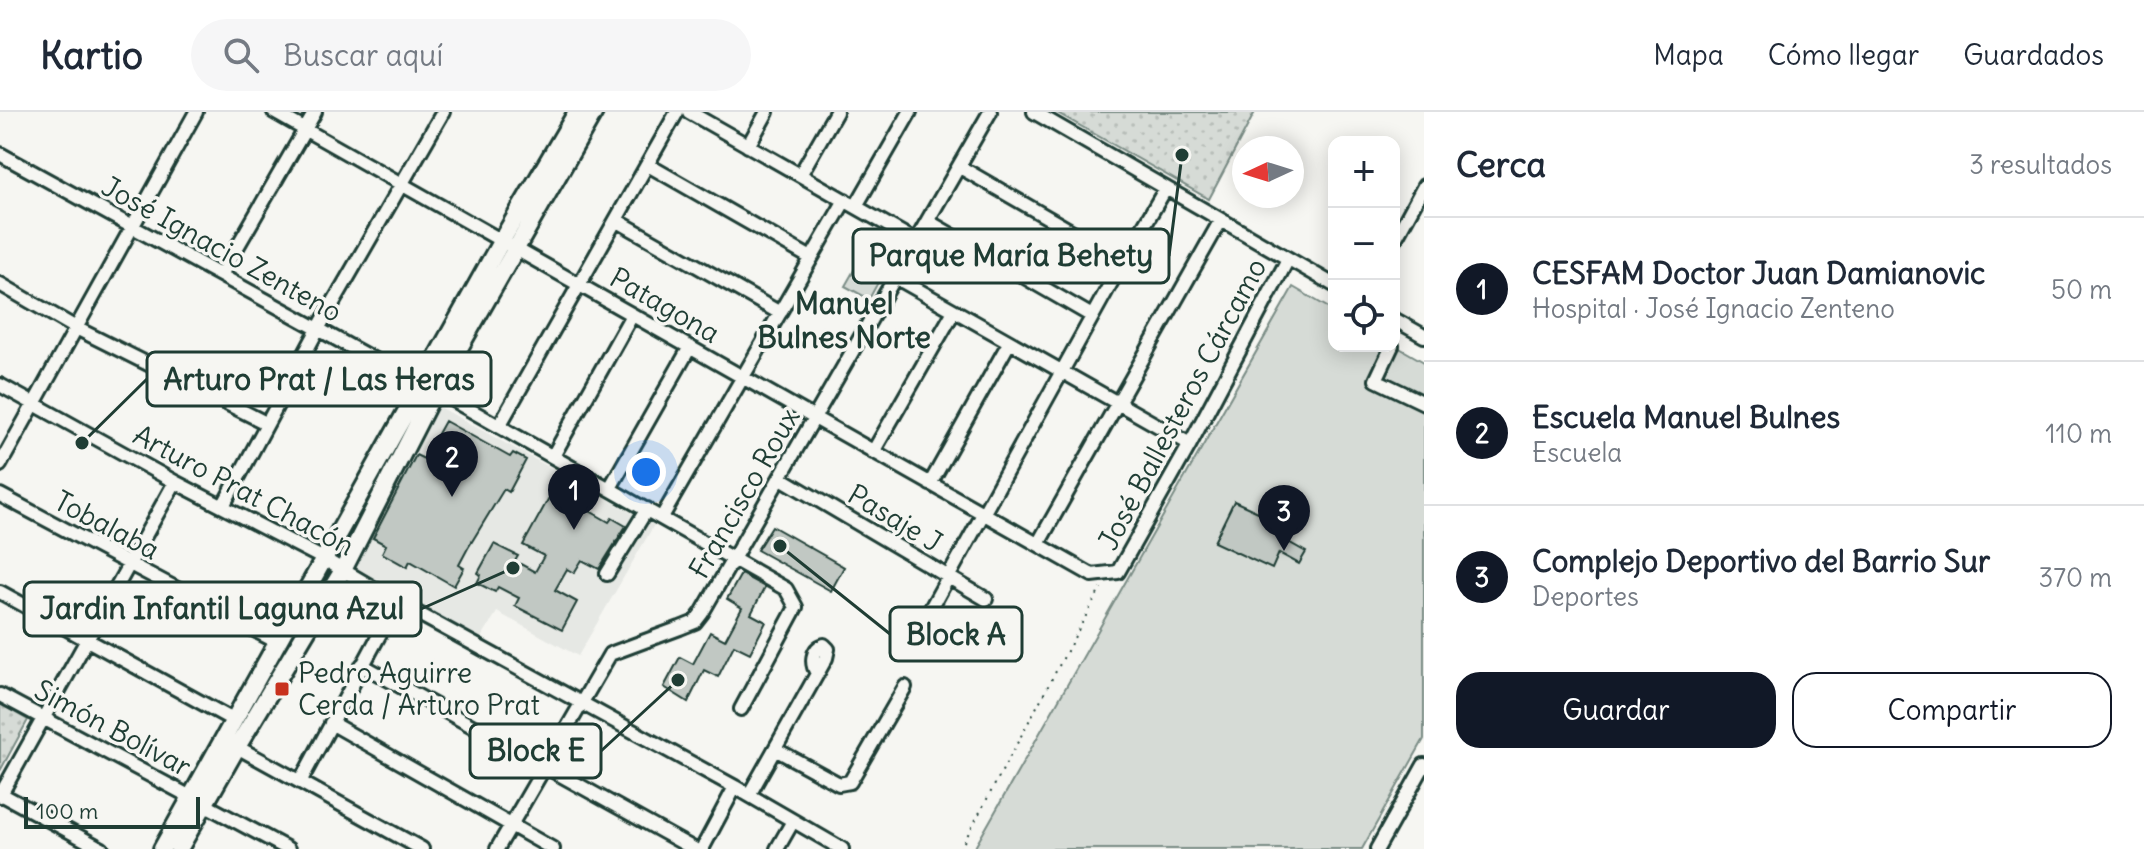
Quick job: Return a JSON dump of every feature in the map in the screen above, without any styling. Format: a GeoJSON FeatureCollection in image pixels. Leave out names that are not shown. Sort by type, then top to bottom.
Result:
{"type":"FeatureCollection","features":[{"type":"Feature","properties":{"kind":"main road"},"geometry":{"type":"LineString","coordinates":[[162,849],[237,747],[343,570],[428,388],[502,240],[577,112]]}},
{"type":"Feature","properties":{"kind":"main road"},"geometry":{"type":"LineString","coordinates":[[179,849],[233,720],[324,559],[517,249],[594,112]]}},
{"type":"Feature","properties":{"kind":"street"},"geometry":{"type":"LineString","coordinates":[[0,465],[196,112]]}},
{"type":"Feature","properties":{"kind":"street","name":"Patagona"},"geometry":{"type":"LineString","coordinates":[[274,112],[1092,575],[1112,574]]}},
{"type":"Feature","properties":{"kind":"street"},"geometry":{"type":"LineString","coordinates":[[221,275],[315,112]]}},
{"type":"Feature","properties":{"kind":"street"},"geometry":{"type":"LineString","coordinates":[[223,506],[318,329],[443,112]]}},
{"type":"Feature","properties":{"kind":"street"},"geometry":{"type":"LineString","coordinates":[[499,426],[677,112]]}},
{"type":"Feature","properties":{"kind":"street"},"geometry":{"type":"LineString","coordinates":[[689,112],[916,241]]}},
{"type":"Feature","properties":{"kind":"street"},"geometry":{"type":"LineString","coordinates":[[748,146],[767,112]]}},
{"type":"Feature","properties":{"kind":"street"},"geometry":{"type":"LineString","coordinates":[[800,175],[836,112]]}},
{"type":"Feature","properties":{"kind":"street"},"geometry":{"type":"LineString","coordinates":[[662,517],[811,258],[910,112]]}},
{"type":"Feature","properties":{"kind":"street","name":"Francisco Roux"},"geometry":{"type":"LineString","coordinates":[[497,849],[610,654],[695,622],[702,613],[990,112]]}},
{"type":"Feature","properties":{"kind":"street"},"geometry":{"type":"LineString","coordinates":[[1034,112],[1328,282]]}},
{"type":"Feature","properties":{"kind":"street","name":"José Ignacio Zenteno"},"geometry":{"type":"LineString","coordinates":[[0,154],[499,426],[786,589],[796,607],[741,709]]}},
{"type":"Feature","properties":{"kind":"street"},"geometry":{"type":"LineString","coordinates":[[648,165],[811,258]]}},
{"type":"Feature","properties":{"kind":"street"},"geometry":{"type":"LineString","coordinates":[[960,167],[1123,261]]}},
{"type":"Feature","properties":{"kind":"street"},"geometry":{"type":"LineString","coordinates":[[1400,230],[1424,186]]}},
{"type":"Feature","properties":{"kind":"street"},"geometry":{"type":"LineString","coordinates":[[930,610],[1060,372],[1166,188]]}},
{"type":"Feature","properties":{"kind":"street"},"geometry":{"type":"LineString","coordinates":[[616,220],[780,313]]}},
{"type":"Feature","properties":{"kind":"street"},"geometry":{"type":"LineString","coordinates":[[1038,544],[1221,220]]}},
{"type":"Feature","properties":{"kind":"street"},"geometry":{"type":"LineString","coordinates":[[929,222],[1092,316]]}},
{"type":"Feature","properties":{"kind":"street","name":"José Ballesteros Cárcamo"},"geometry":{"type":"LineString","coordinates":[[1112,574],[1190,444],[1288,259]]}},
{"type":"Feature","properties":{"kind":"street"},"geometry":{"type":"LineString","coordinates":[[895,277],[1190,444]]}},
{"type":"Feature","properties":{"kind":"street"},"geometry":{"type":"LineString","coordinates":[[0,284],[76,328],[266,423]]}},
{"type":"Feature","properties":{"kind":"street"},"geometry":{"type":"LineString","coordinates":[[873,452],[954,311]]}},
{"type":"Feature","properties":{"kind":"street"},"geometry":{"type":"LineString","coordinates":[[553,456],[632,315]]}},
{"type":"Feature","properties":{"kind":"street"},"geometry":{"type":"LineString","coordinates":[[1400,322],[1424,336]]}},
{"type":"Feature","properties":{"kind":"street"},"geometry":{"type":"LineString","coordinates":[[930,484],[1009,343]]}},
{"type":"Feature","properties":{"kind":"street"},"geometry":{"type":"LineString","coordinates":[[610,488],[690,347]]}},
{"type":"Feature","properties":{"kind":"street"},"geometry":{"type":"LineString","coordinates":[[1389,352],[1376,380],[1424,403]]}},
{"type":"Feature","properties":{"kind":"street","name":"Arturo Prat Chacón"},"geometry":{"type":"LineString","coordinates":[[0,385],[175,482],[324,559],[842,849]]}},
{"type":"Feature","properties":{"kind":"street","name":"Pasaje J"},"geometry":{"type":"LineString","coordinates":[[781,478],[986,599]]}},
{"type":"Feature","properties":{"kind":"street"},"geometry":{"type":"LineString","coordinates":[[102,849],[0,795],[175,482]]}},
{"type":"Feature","properties":{"kind":"street","name":"Tobalaba"},"geometry":{"type":"LineString","coordinates":[[0,495],[277,642]]}},
{"type":"Feature","properties":{"kind":"street"},"geometry":{"type":"LineString","coordinates":[[607,574],[647,509]]}},
{"type":"Feature","properties":{"kind":"street"},"geometry":{"type":"LineString","coordinates":[[0,592],[233,720]]}},
{"type":"Feature","properties":{"kind":"street"},"geometry":{"type":"LineString","coordinates":[[300,782],[397,602]]}},
{"type":"Feature","properties":{"kind":"street"},"geometry":{"type":"LineString","coordinates":[[362,665],[694,849]]}},
{"type":"Feature","properties":{"kind":"street"},"geometry":{"type":"LineString","coordinates":[[749,795],[817,673]]}},
{"type":"Feature","properties":{"kind":"street"},"geometry":{"type":"LineString","coordinates":[[775,749],[846,785],[905,687]]}},
{"type":"Feature","properties":{"kind":"street","name":"Simón Bolívar"},"geometry":{"type":"LineString","coordinates":[[0,695],[198,800],[264,843],[288,849]]}},
{"type":"Feature","properties":{"kind":"street"},"geometry":{"type":"LineString","coordinates":[[331,723],[553,849]]}},
{"type":"Feature","properties":{"kind":"street"},"geometry":{"type":"LineString","coordinates":[[237,747],[422,849]]}},
{"type":"Feature","properties":{"kind":"street"},"geometry":{"type":"LineString","coordinates":[[1377,849],[1424,765]]}},
{"type":"Feature","properties":{"kind":"street"},"geometry":{"type":"LineString","coordinates":[[702,849],[735,787]]}},
{"type":"Feature","properties":{"kind":"street"},"geometry":{"type":"LineString","coordinates":[[777,849],[793,821]]}},
{"type":"Feature","properties":{"kind":"path"},"geometry":{"type":"LineString","coordinates":[[960,849],[1112,574]]}},
{"type":"Feature","properties":{"kind":"shaded area"},"geometry":{"type":"Polygon","coordinates":[[[1056,112],[1255,112],[1242,136],[1232,136],[1232,156],[1209,199],[1056,112]]]}},
{"type":"Feature","properties":{"kind":"shaded area"},"geometry":{"type":"Polygon","coordinates":[[[870,242],[893,255],[869,299],[845,286],[870,242]]]}},
{"type":"Feature","properties":{"kind":"shaded area"},"geometry":{"type":"Polygon","coordinates":[[[1293,287],[1328,307],[1328,352],[1400,352],[1400,348],[1424,362],[1424,739],[1362,849],[974,849],[1293,287]]]}},
{"type":"Feature","properties":{"kind":"shaded area"},"geometry":{"type":"Polygon","coordinates":[[[438,406],[654,525],[578,656],[497,612],[481,638],[352,567],[438,406]]]}},
{"type":"Feature","properties":{"kind":"shaded area"},"geometry":{"type":"Polygon","coordinates":[[[0,704],[28,720],[0,771],[0,704]]]}},
{"type":"Feature","properties":{"kind":"building"},"geometry":{"type":"Polygon","coordinates":[[[445,421],[510,457],[513,453],[526,460],[509,492],[504,489],[468,548],[459,565],[464,568],[454,586],[410,561],[407,567],[382,553],[386,545],[373,538],[416,455],[424,459],[445,421]]]}},
{"type":"Feature","properties":{"kind":"building"},"geometry":{"type":"Polygon","coordinates":[[[551,494],[572,505],[576,497],[591,505],[588,510],[609,522],[612,518],[626,526],[599,569],[582,560],[574,573],[567,569],[555,590],[577,602],[562,630],[515,606],[519,598],[498,587],[495,592],[477,583],[481,575],[478,573],[494,544],[518,556],[515,561],[535,572],[544,556],[523,545],[551,494]]]}},
{"type":"Feature","properties":{"kind":"building"},"geometry":{"type":"Polygon","coordinates":[[[1234,501],[1291,527],[1285,540],[1306,552],[1299,564],[1279,553],[1272,569],[1214,542],[1234,501]]]}},
{"type":"Feature","properties":{"kind":"building"},"geometry":{"type":"Polygon","coordinates":[[[772,526],[844,567],[831,591],[757,550],[772,526]]]}},
{"type":"Feature","properties":{"kind":"building"},"geometry":{"type":"Polygon","coordinates":[[[741,574],[765,587],[751,614],[766,622],[750,653],[734,645],[718,677],[704,670],[688,702],[664,687],[680,657],[693,664],[710,632],[725,640],[742,608],[727,599],[741,574]]]}},
{"type":"Feature","properties":{"kind":"place","name":"Parque María Behety"},"geometry":{"type":"Point","coordinates":[1182,155]}},
{"type":"Feature","properties":{"kind":"place","name":"Arturo Prat / Las Heras"},"geometry":{"type":"Point","coordinates":[82,443]}},
{"type":"Feature","properties":{"kind":"place","name":"Escuela Manuel Bulnes"},"geometry":{"type":"Point","coordinates":[452,497]}},
{"type":"Feature","properties":{"kind":"place","name":"CESFAM Doctor Juan Damianovic"},"geometry":{"type":"Point","coordinates":[574,530]}},
{"type":"Feature","properties":{"kind":"place","name":"Block A"},"geometry":{"type":"Point","coordinates":[780,546]}},
{"type":"Feature","properties":{"kind":"place","name":"Complejo Deportivo del Barrio Sur"},"geometry":{"type":"Point","coordinates":[1284,551]}},
{"type":"Feature","properties":{"kind":"place","name":"Jardin Infantil Laguna Azul"},"geometry":{"type":"Point","coordinates":[513,568]}},
{"type":"Feature","properties":{"kind":"place","name":"Block E"},"geometry":{"type":"Point","coordinates":[678,680]}},
{"type":"Feature","properties":{"kind":"place","name":"Pedro Aguirre Cerda / Arturo Prat"},"geometry":{"type":"Point","coordinates":[282,689]}},
{"type":"Feature","properties":{"kind":"district","name":"Manuel Bulnes Norte"},"geometry":{"type":"Point","coordinates":[844,321]}}]}
